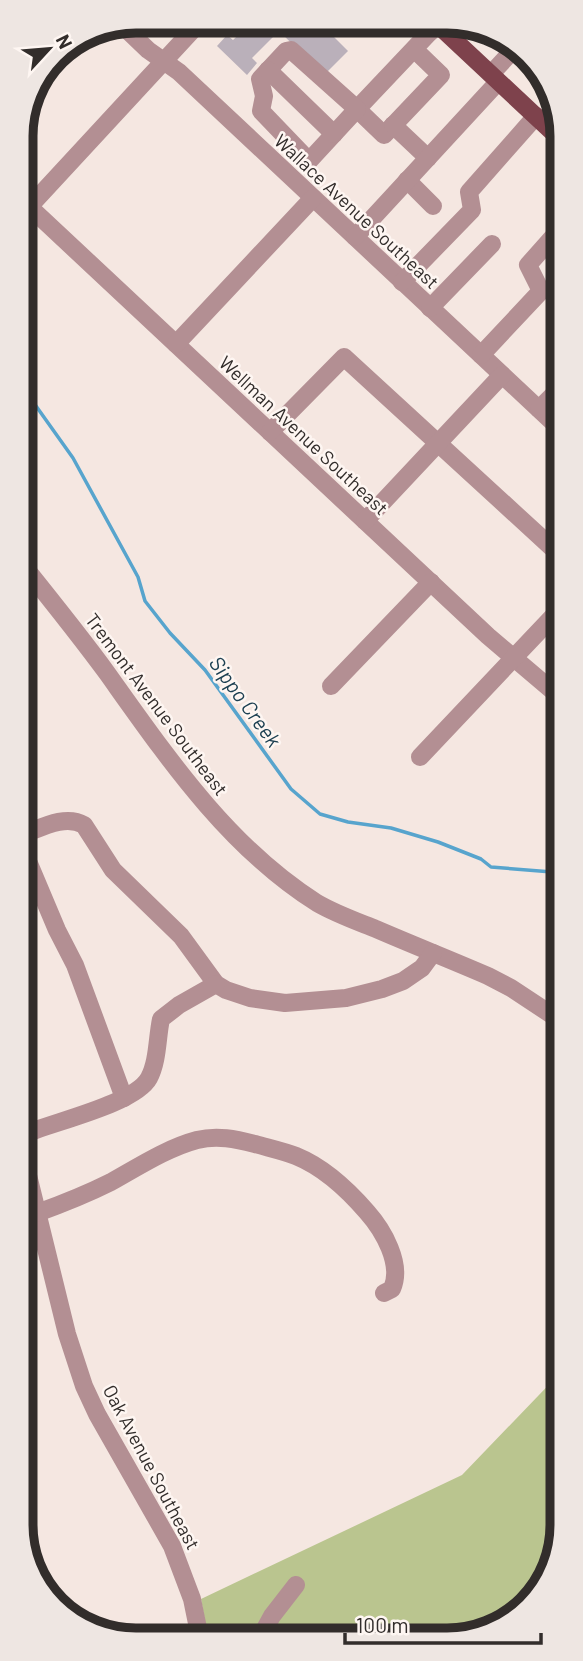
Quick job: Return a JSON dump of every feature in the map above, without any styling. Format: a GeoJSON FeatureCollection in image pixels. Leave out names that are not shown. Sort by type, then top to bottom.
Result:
{"type":"FeatureCollection","features":[{"type":"Feature","properties":{"kind":"main road"},"geometry":{"type":"LineString","coordinates":[[447,33],[549,127]]}},
{"type":"Feature","properties":{"kind":"street"},"geometry":{"type":"LineString","coordinates":[[33,195],[190,33]]}},
{"type":"Feature","properties":{"kind":"street"},"geometry":{"type":"LineString","coordinates":[[293,179],[429,33]]}},
{"type":"Feature","properties":{"kind":"street","name":"Wallace Avenue Southeast"},"geometry":{"type":"LineString","coordinates":[[131,34],[148,50],[164,60],[550,419]]}},
{"type":"Feature","properties":{"kind":"street"},"geometry":{"type":"LineString","coordinates":[[309,161],[261,111],[264,96],[260,79],[268,70],[286,51],[291,50],[384,135],[440,75],[414,49]]}},
{"type":"Feature","properties":{"kind":"street"},"geometry":{"type":"LineString","coordinates":[[355,237],[428,158],[495,78],[510,56]]}},
{"type":"Feature","properties":{"kind":"street"},"geometry":{"type":"LineString","coordinates":[[268,70],[334,134]]}},
{"type":"Feature","properties":{"kind":"street"},"geometry":{"type":"LineString","coordinates":[[402,282],[472,210],[469,192],[536,116]]}},
{"type":"Feature","properties":{"kind":"street"},"geometry":{"type":"LineString","coordinates":[[393,125],[428,158]]}},
{"type":"Feature","properties":{"kind":"street"},"geometry":{"type":"LineString","coordinates":[[407,180],[433,206]]}},
{"type":"Feature","properties":{"kind":"street"},"geometry":{"type":"LineString","coordinates":[[176,344],[313,198]]}},
{"type":"Feature","properties":{"kind":"street","name":"Wellman Avenue Southeast"},"geometry":{"type":"LineString","coordinates":[[33,210],[430,582],[550,689]]}},
{"type":"Feature","properties":{"kind":"street"},"geometry":{"type":"LineString","coordinates":[[481,355],[541,291],[528,265],[550,240]]}},
{"type":"Feature","properties":{"kind":"street"},"geometry":{"type":"LineString","coordinates":[[430,308],[492,244]]}},
{"type":"Feature","properties":{"kind":"street"},"geometry":{"type":"LineString","coordinates":[[270,432],[344,357],[550,546]]}},
{"type":"Feature","properties":{"kind":"street"},"geometry":{"type":"LineString","coordinates":[[365,521],[502,374]]}},
{"type":"Feature","properties":{"kind":"street"},"geometry":{"type":"LineString","coordinates":[[539,409],[550,398]]}},
{"type":"Feature","properties":{"kind":"street","name":"Tremont Avenue Southeast"},"geometry":{"type":"LineString","coordinates":[[33,578],[154,741],[232,833],[261,860],[323,906],[511,988],[550,1014]]}},
{"type":"Feature","properties":{"kind":"street"},"geometry":{"type":"LineString","coordinates":[[331,686],[430,582]]}},
{"type":"Feature","properties":{"kind":"street"},"geometry":{"type":"LineString","coordinates":[[420,757],[550,620]]}},
{"type":"Feature","properties":{"kind":"street"},"geometry":{"type":"LineString","coordinates":[[33,831],[57,822],[78,821],[91,832],[113,870],[181,936],[216,984],[226,990],[268,1001],[324,1002],[382,989],[403,981],[422,968],[433,953]]}},
{"type":"Feature","properties":{"kind":"street"},"geometry":{"type":"LineString","coordinates":[[33,873],[75,965],[124,1098]]}},
{"type":"Feature","properties":{"kind":"street"},"geometry":{"type":"LineString","coordinates":[[33,1131],[124,1098],[140,1089],[153,1068],[161,1019],[216,984]]}},
{"type":"Feature","properties":{"kind":"street"},"geometry":{"type":"LineString","coordinates":[[37,1213],[79,1197],[132,1169],[198,1140],[239,1140],[308,1161],[340,1185],[360,1205],[374,1220],[390,1249],[394,1280],[392,1289],[384,1293]]}},
{"type":"Feature","properties":{"kind":"street","name":"Oak Avenue Southeast"},"geometry":{"type":"LineString","coordinates":[[33,1196],[67,1334],[84,1386],[172,1546],[186,1580],[198,1628]]}},
{"type":"Feature","properties":{"kind":"street"},"geometry":{"type":"LineString","coordinates":[[265,1628],[296,1585]]}},
{"type":"Feature","properties":{"kind":"green space"},"geometry":{"type":"Polygon","coordinates":[[[550,1383],[550,1531],[546,1551],[536,1576],[524,1593],[498,1614],[467,1626],[446,1628],[206,1628],[201,1599],[462,1475],[550,1383]]]}},
{"type":"Feature","properties":{"kind":"building"},"geometry":{"type":"Polygon","coordinates":[[[240,33],[277,33],[252,58],[257,63],[247,75],[217,46],[227,35],[233,40],[240,33]]]}},
{"type":"Feature","properties":{"kind":"building"},"geometry":{"type":"Polygon","coordinates":[[[281,33],[330,33],[348,51],[324,75],[281,33]]]}},
{"type":"Feature","properties":{"kind":"waterway","name":"Sippo Creek"},"geometry":{"type":"LineString","coordinates":[[33,403],[73,458],[138,577],[145,601],[170,633],[205,670],[291,789],[320,814],[348,822],[391,828],[438,842],[481,859],[491,867],[550,872]]}}]}
